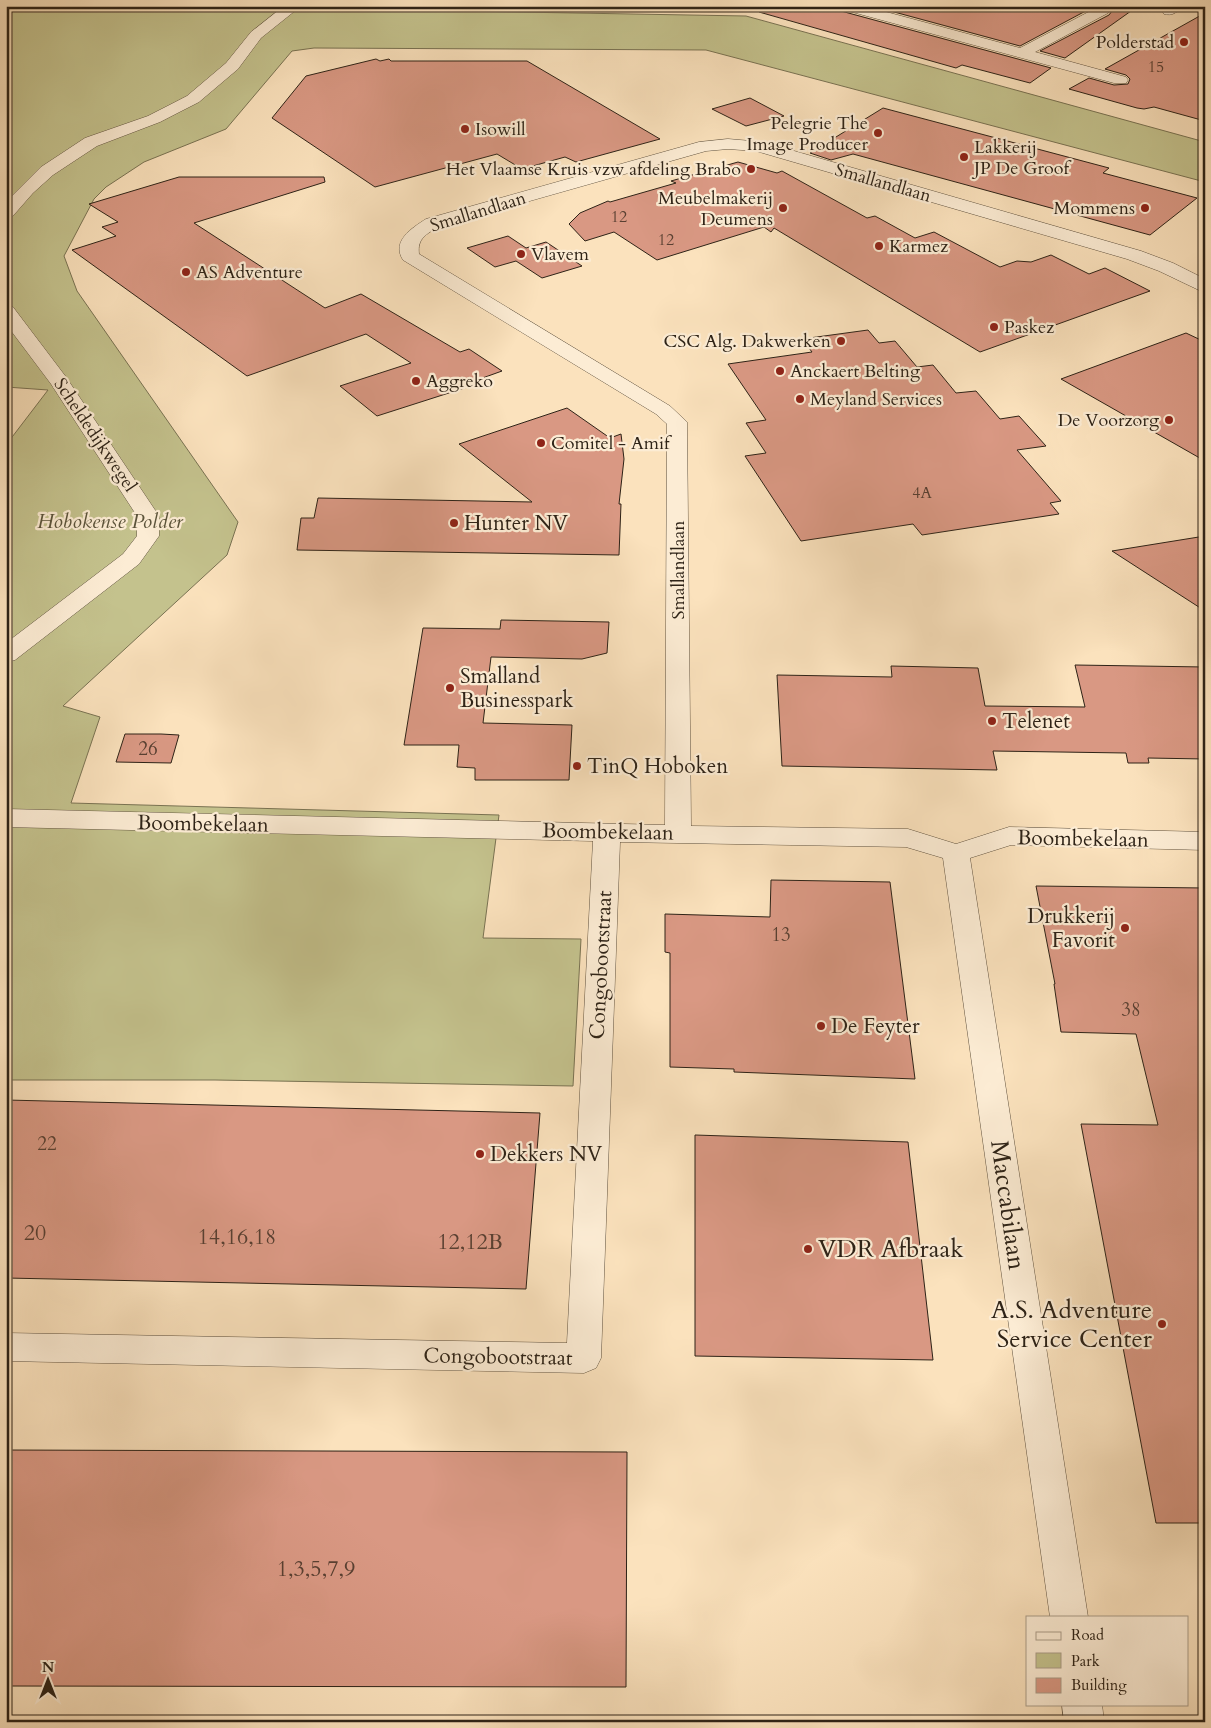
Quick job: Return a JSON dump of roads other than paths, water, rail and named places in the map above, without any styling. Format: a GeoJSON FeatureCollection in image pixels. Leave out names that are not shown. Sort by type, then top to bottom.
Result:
{"type":"FeatureCollection","features":[{"type":"Feature","properties":{"kind":"street"},"geometry":{"type":"LineString","coordinates":[[6,213],[47,171],[91,142],[154,119],[193,99],[232,66],[256,35],[294,6]]}},
{"type":"Feature","properties":{"kind":"street"},"geometry":{"type":"LineString","coordinates":[[846,6],[1120,80]]}},
{"type":"Feature","properties":{"kind":"street"},"geometry":{"type":"LineString","coordinates":[[898,20],[920,10]]}},
{"type":"Feature","properties":{"kind":"street"},"geometry":{"type":"LineString","coordinates":[[1021,54],[1103,10]]}},
{"type":"Feature","properties":{"kind":"street","name":"Smallandlaan"},"geometry":{"type":"LineString","coordinates":[[678,833],[677,422],[663,410],[410,256],[408,246],[413,235],[432,223],[705,146],[728,144],[757,146],[1134,255],[1166,267],[1205,287]]}},
{"type":"Feature","properties":{"kind":"street","name":"Scheldedijkwegel"},"geometry":{"type":"LineString","coordinates":[[6,311],[59,381],[148,516],[148,536],[131,559],[6,655]]}},
{"type":"Feature","properties":{"kind":"street","name":"Boombekelaan"},"geometry":{"type":"LineString","coordinates":[[6,818],[607,834],[678,833],[908,838],[956,852],[1009,836],[1205,841]]}},
{"type":"Feature","properties":{"kind":"street","name":"Congobootstraat"},"geometry":{"type":"LineString","coordinates":[[6,1347],[584,1358],[607,834]]}},
{"type":"Feature","properties":{"kind":"street","name":"Maccabilaan"},"geometry":{"type":"LineString","coordinates":[[956,852],[1069,1616]]}},
{"type":"Feature","properties":{"kind":"street"},"geometry":{"type":"LineString","coordinates":[[1082,1706],[1084,1722]]}},
{"type":"Feature","properties":{"kind":"place","name":"Polderstad"},"geometry":{"type":"Point","coordinates":[1184,42]}},
{"type":"Feature","properties":{"kind":"place","name":"Isowill"},"geometry":{"type":"Point","coordinates":[465,129]}},
{"type":"Feature","properties":{"kind":"place","name":"Pelegrie The Image Producer"},"geometry":{"type":"Point","coordinates":[878,133]}},
{"type":"Feature","properties":{"kind":"place","name":"Lakkerij JP De Groof"},"geometry":{"type":"Point","coordinates":[964,157]}},
{"type":"Feature","properties":{"kind":"place","name":"Het Vlaamse Kruis vzw afdeling Brabo"},"geometry":{"type":"Point","coordinates":[751,169]}},
{"type":"Feature","properties":{"kind":"place","name":"Meubelmakerij Deumens"},"geometry":{"type":"Point","coordinates":[783,208]}},
{"type":"Feature","properties":{"kind":"place","name":"Mommens"},"geometry":{"type":"Point","coordinates":[1145,208]}},
{"type":"Feature","properties":{"kind":"place","name":"Karmez"},"geometry":{"type":"Point","coordinates":[879,246]}},
{"type":"Feature","properties":{"kind":"place","name":"Vlavem"},"geometry":{"type":"Point","coordinates":[521,254]}},
{"type":"Feature","properties":{"kind":"place","name":"AS Adventure"},"geometry":{"type":"Point","coordinates":[186,272]}},
{"type":"Feature","properties":{"kind":"place","name":"Paskez"},"geometry":{"type":"Point","coordinates":[994,327]}},
{"type":"Feature","properties":{"kind":"place","name":"CSC Alg. Dakwerken"},"geometry":{"type":"Point","coordinates":[841,341]}},
{"type":"Feature","properties":{"kind":"place","name":"Anckaert Belting"},"geometry":{"type":"Point","coordinates":[780,371]}},
{"type":"Feature","properties":{"kind":"place","name":"Aggreko"},"geometry":{"type":"Point","coordinates":[416,381]}},
{"type":"Feature","properties":{"kind":"place","name":"Meyland Services"},"geometry":{"type":"Point","coordinates":[800,399]}},
{"type":"Feature","properties":{"kind":"place","name":"De Voorzorg"},"geometry":{"type":"Point","coordinates":[1169,420]}},
{"type":"Feature","properties":{"kind":"place","name":"Comitel - Amif"},"geometry":{"type":"Point","coordinates":[541,443]}},
{"type":"Feature","properties":{"kind":"place","name":"Hunter NV"},"geometry":{"type":"Point","coordinates":[454,523]}},
{"type":"Feature","properties":{"kind":"place","name":"Smalland Businesspark"},"geometry":{"type":"Point","coordinates":[450,688]}},
{"type":"Feature","properties":{"kind":"place","name":"Telenet"},"geometry":{"type":"Point","coordinates":[992,721]}},
{"type":"Feature","properties":{"kind":"place","name":"TinQ Hoboken"},"geometry":{"type":"Point","coordinates":[577,766]}},
{"type":"Feature","properties":{"kind":"place","name":"Drukkerij Favorit"},"geometry":{"type":"Point","coordinates":[1125,928]}},
{"type":"Feature","properties":{"kind":"place","name":"De Feyter"},"geometry":{"type":"Point","coordinates":[821,1026]}},
{"type":"Feature","properties":{"kind":"place","name":"Dekkers NV"},"geometry":{"type":"Point","coordinates":[480,1154]}},
{"type":"Feature","properties":{"kind":"place","name":"VDR Afbraak"},"geometry":{"type":"Point","coordinates":[808,1249]}},
{"type":"Feature","properties":{"kind":"place","name":"A.S. Adventure Service Center"},"geometry":{"type":"Point","coordinates":[1162,1324]}},
{"type":"Feature","properties":{"kind":"park label","name":"Hobokense Polder"},"geometry":{"type":"Point","coordinates":[110,521]}}]}
